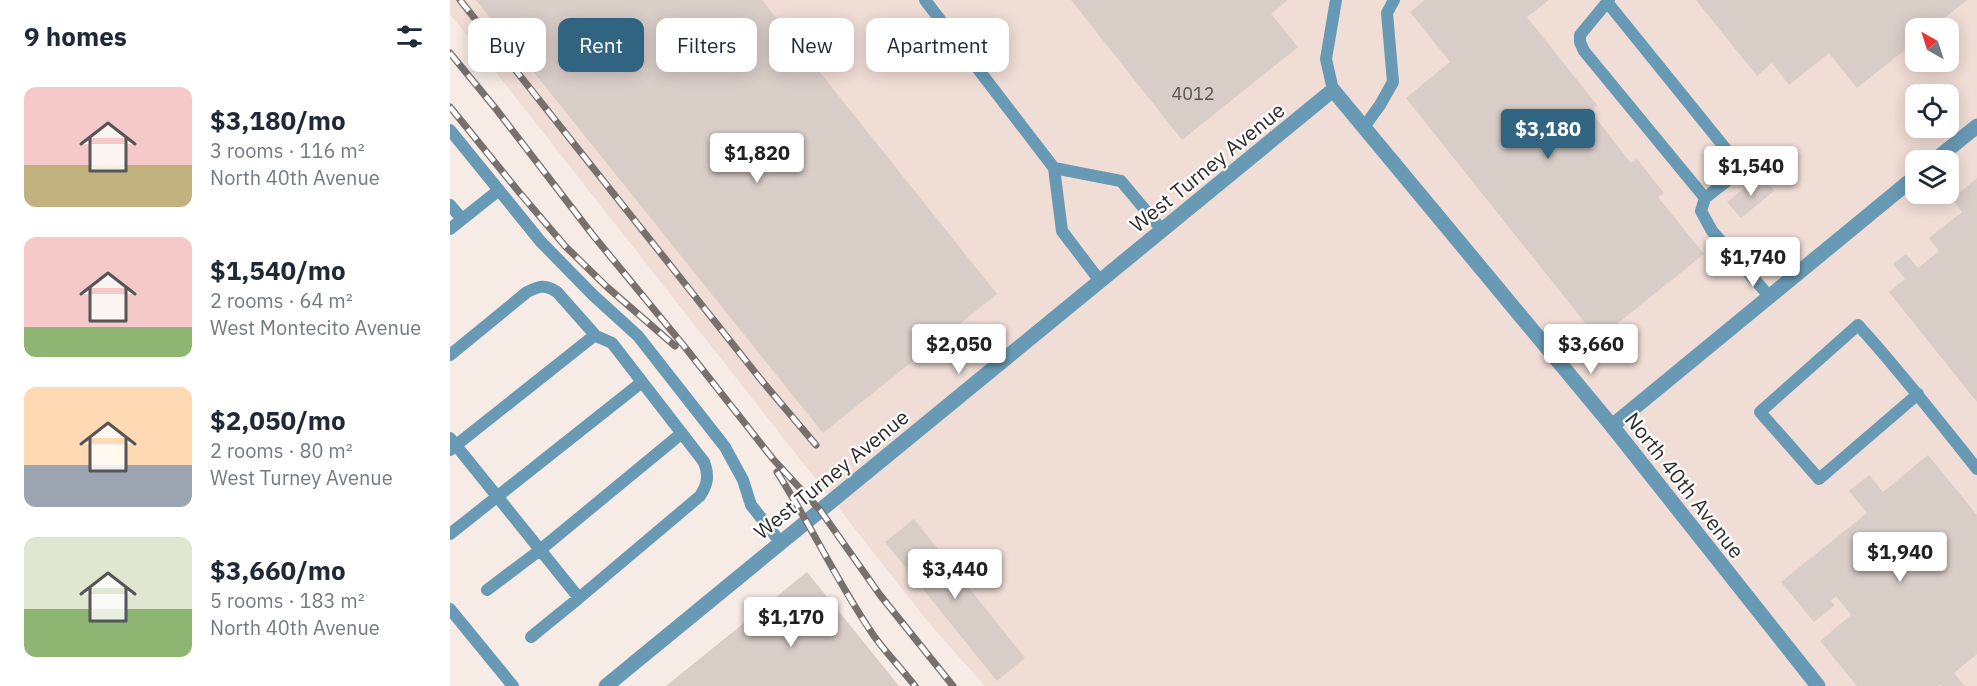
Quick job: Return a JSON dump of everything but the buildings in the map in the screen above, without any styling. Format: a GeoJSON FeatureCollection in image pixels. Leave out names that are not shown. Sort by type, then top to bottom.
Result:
{"type":"FeatureCollection","features":[{"type":"Feature","properties":{"kind":"street","name":"North 40th Avenue"},"geometry":{"type":"LineString","coordinates":[[1333,90],[1612,426],[1818,686]]}},
{"type":"Feature","properties":{"kind":"street","name":"West Turney Avenue"},"geometry":{"type":"LineString","coordinates":[[606,686],[1333,90]]}},
{"type":"Feature","properties":{"kind":"street"},"geometry":{"type":"LineString","coordinates":[[1947,150],[1977,126]]}},
{"type":"Feature","properties":{"kind":"street"},"geometry":{"type":"LineString","coordinates":[[1612,426],[1905,185]]}},
{"type":"Feature","properties":{"kind":"lane"},"geometry":{"type":"LineString","coordinates":[[925,0],[1054,168],[1062,231],[1100,281]]}},
{"type":"Feature","properties":{"kind":"lane"},"geometry":{"type":"LineString","coordinates":[[1333,90],[1326,59],[1336,0]]}},
{"type":"Feature","properties":{"kind":"lane"},"geometry":{"type":"LineString","coordinates":[[1364,127],[1393,82],[1387,12],[1394,0]]}},
{"type":"Feature","properties":{"kind":"lane"},"geometry":{"type":"LineString","coordinates":[[1705,198],[1584,51],[1580,35],[1608,1],[1738,164],[1737,173],[1705,198],[1701,211],[1712,231],[1769,296]]}},
{"type":"Feature","properties":{"kind":"lane"},"geometry":{"type":"LineString","coordinates":[[450,130],[541,242],[593,295],[625,323],[645,346],[725,447],[752,505],[781,543]]}},
{"type":"Feature","properties":{"kind":"lane"},"geometry":{"type":"LineString","coordinates":[[1054,168],[1121,181],[1162,230]]}},
{"type":"Feature","properties":{"kind":"lane"},"geometry":{"type":"LineString","coordinates":[[450,229],[499,190]]}},
{"type":"Feature","properties":{"kind":"lane"},"geometry":{"type":"LineString","coordinates":[[450,206],[462,219]]}},
{"type":"Feature","properties":{"kind":"lane"},"geometry":{"type":"LineString","coordinates":[[450,355],[526,292],[539,286],[546,286],[557,292],[595,335],[612,343],[706,466],[708,478],[700,496],[531,637]]}},
{"type":"Feature","properties":{"kind":"lane"},"geometry":{"type":"LineString","coordinates":[[1918,394],[1819,479],[1760,412],[1858,325],[1918,394],[1977,469]]}},
{"type":"Feature","properties":{"kind":"lane"},"geometry":{"type":"LineString","coordinates":[[579,598],[452,444],[595,335]]}},
{"type":"Feature","properties":{"kind":"lane"},"geometry":{"type":"LineString","coordinates":[[450,534],[642,382]]}},
{"type":"Feature","properties":{"kind":"lane"},"geometry":{"type":"LineString","coordinates":[[487,590],[540,550],[682,434]]}},
{"type":"Feature","properties":{"kind":"lane"},"geometry":{"type":"LineString","coordinates":[[450,609],[513,686]]}},
{"type":"Feature","properties":{"kind":"shaded area"},"geometry":{"type":"Polygon","coordinates":[[[450,0],[1977,0],[1977,686],[985,686],[929,623],[496,72],[546,72],[546,18],[468,18],[468,37],[450,14],[450,0]]]}},
{"type":"Feature","properties":{"kind":"railway"},"geometry":{"type":"LineString","coordinates":[[460,0],[762,381],[816,445]]}},
{"type":"Feature","properties":{"kind":"railway"},"geometry":{"type":"LineString","coordinates":[[450,53],[773,459],[820,510],[880,595],[953,686]]}},
{"type":"Feature","properties":{"kind":"railway"},"geometry":{"type":"LineString","coordinates":[[450,107],[565,246],[607,287],[675,346]]}},
{"type":"Feature","properties":{"kind":"railway"},"geometry":{"type":"LineString","coordinates":[[777,472],[861,616],[915,686]]}}]}
